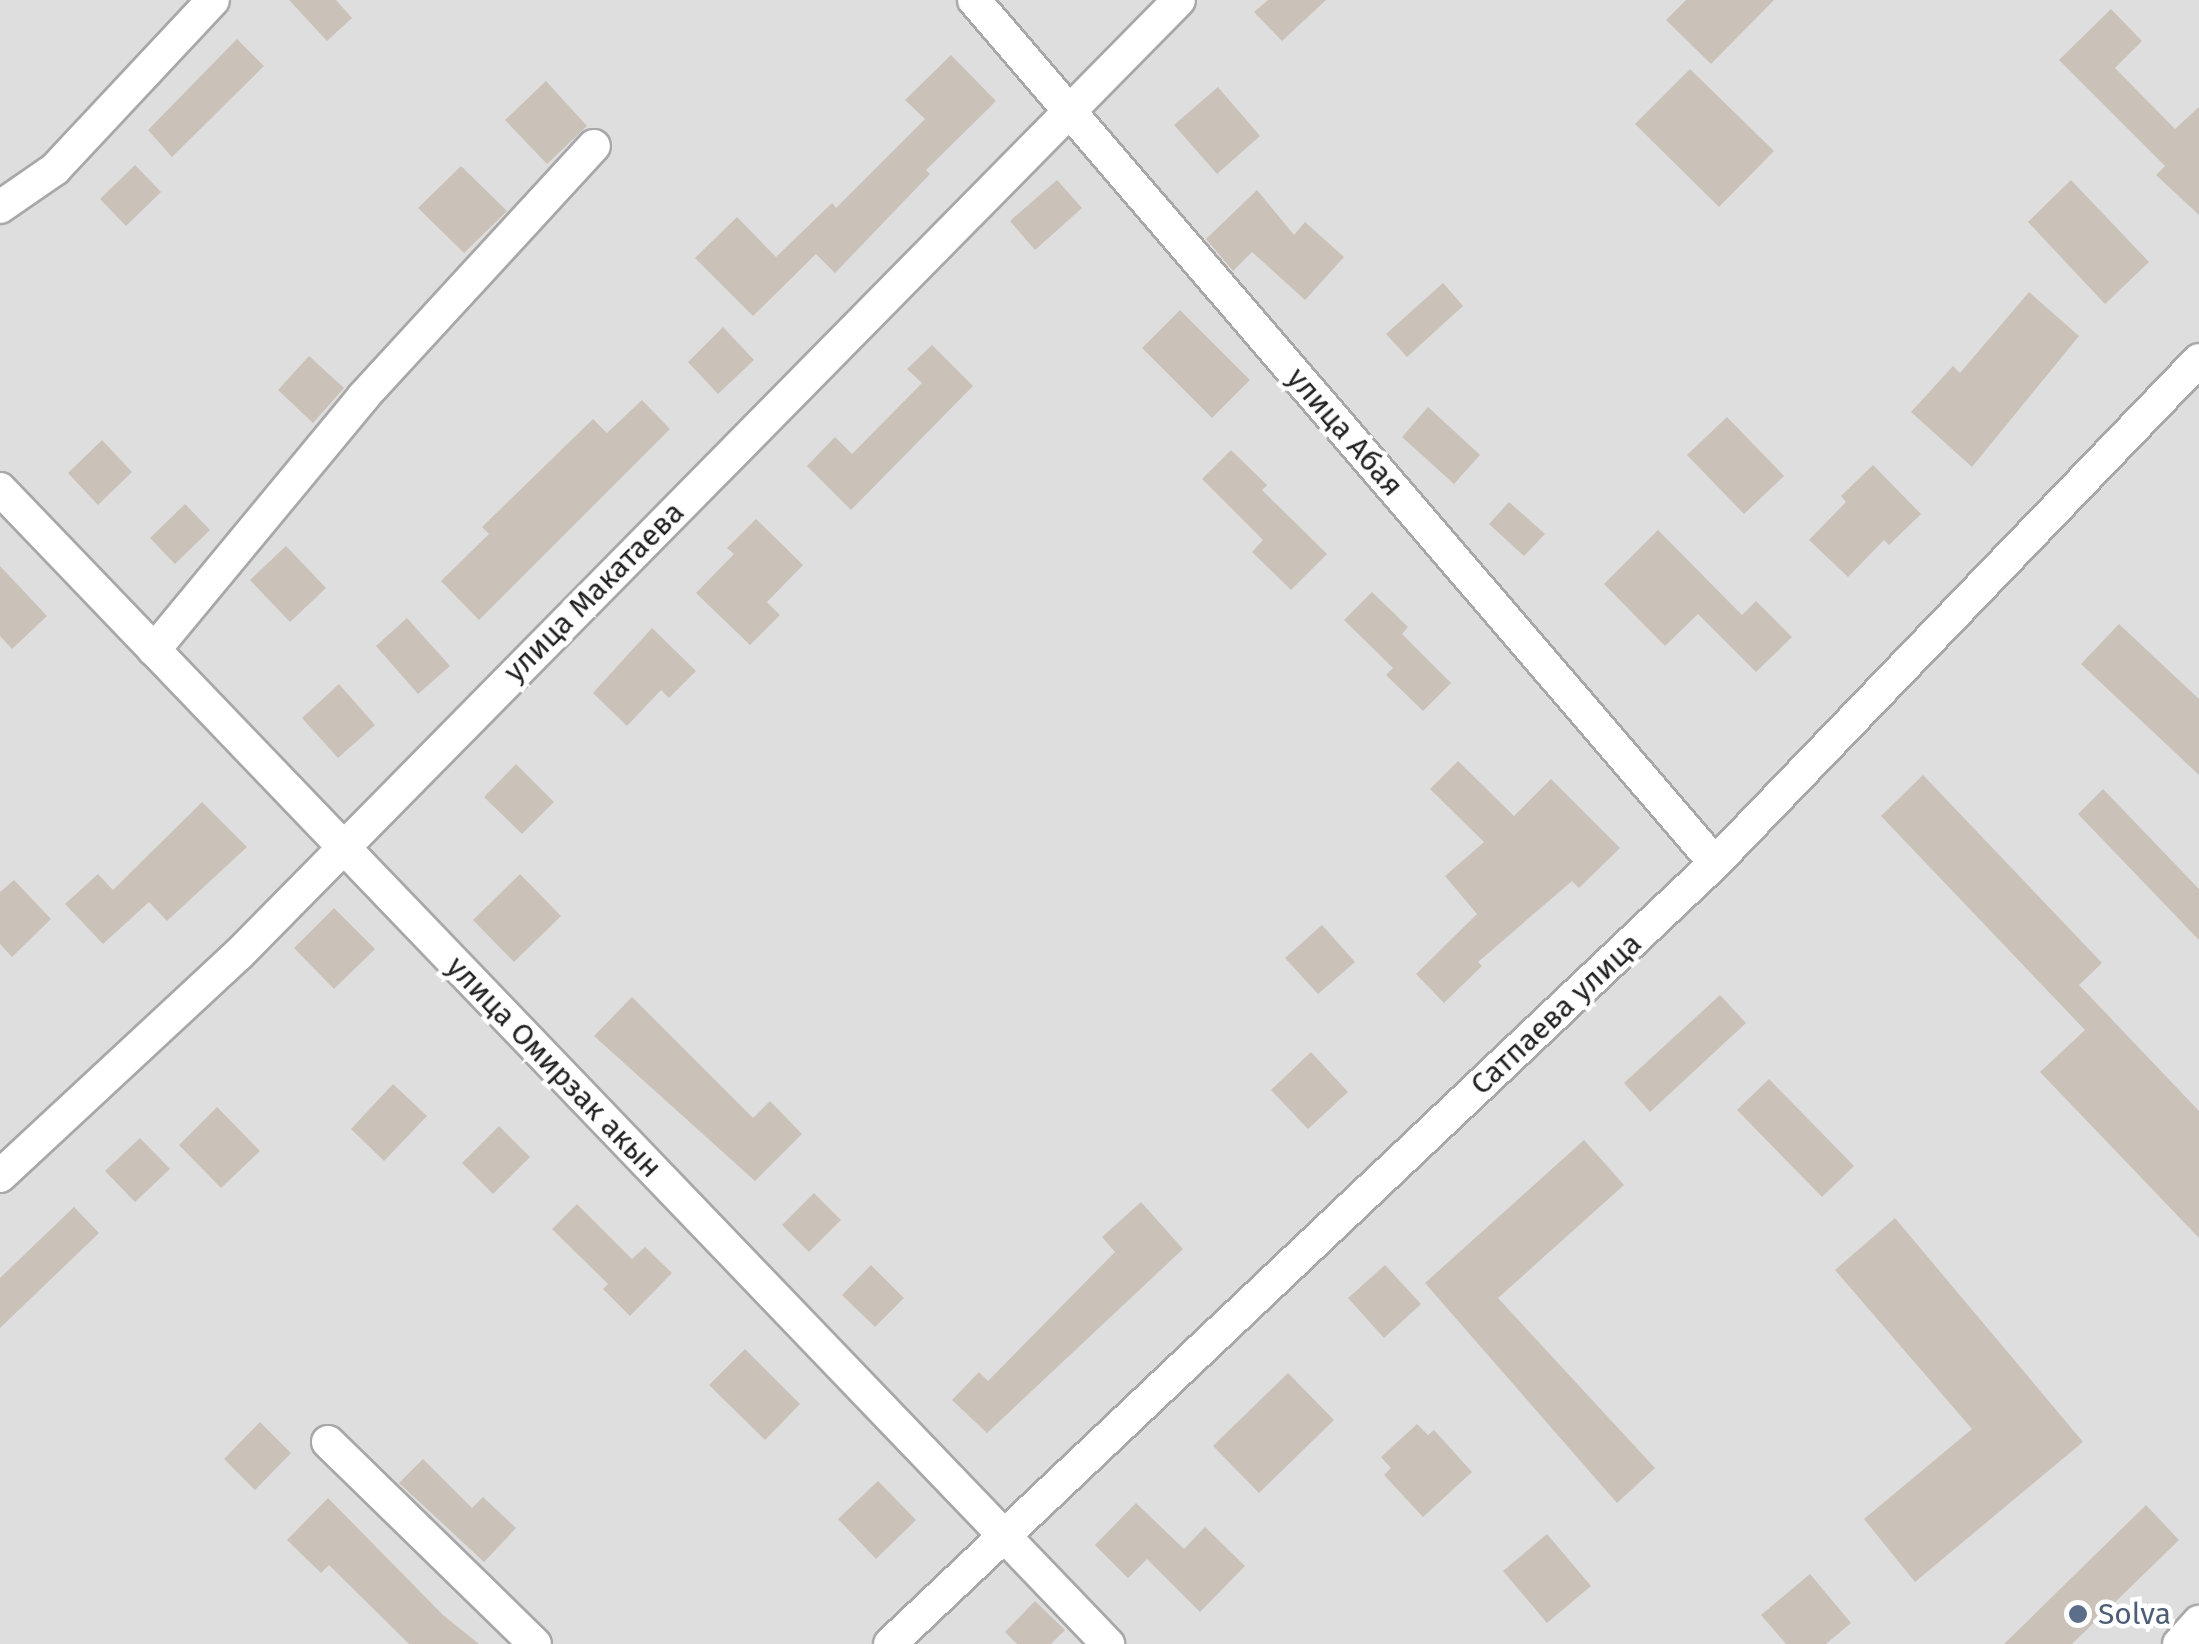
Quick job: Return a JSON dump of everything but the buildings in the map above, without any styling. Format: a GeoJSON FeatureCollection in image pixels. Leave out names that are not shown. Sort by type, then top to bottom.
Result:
{"type":"FeatureCollection","features":[{"type":"Feature","properties":{"kind":"street"},"geometry":{"type":"LineString","coordinates":[[0,207],[55,169],[214,0]]}},
{"type":"Feature","properties":{"kind":"street","name":"улица Абая"},"geometry":{"type":"LineString","coordinates":[[974,0],[1716,863]]}},
{"type":"Feature","properties":{"kind":"street","name":"улица Макатаева"},"geometry":{"type":"LineString","coordinates":[[0,1176],[239,954],[1179,0]]}},
{"type":"Feature","properties":{"kind":"street"},"geometry":{"type":"LineString","coordinates":[[154,650],[363,396],[594,146]]}},
{"type":"Feature","properties":{"kind":"street","name":"Сатпаева улица"},"geometry":{"type":"LineString","coordinates":[[890,1644],[1716,863],[2199,360]]}},
{"type":"Feature","properties":{"kind":"street","name":"улица Омирзак акын"},"geometry":{"type":"LineString","coordinates":[[0,489],[1108,1644]]}},
{"type":"Feature","properties":{"kind":"street"},"geometry":{"type":"LineString","coordinates":[[328,1442],[535,1644]]}},
{"type":"Feature","properties":{"kind":"street"},"geometry":{"type":"LineString","coordinates":[[2179,1644],[2199,1622]]}},
{"type":"Feature","properties":{"kind":"shaded area"},"geometry":{"type":"Polygon","coordinates":[[[0,0],[2199,0],[2199,1644],[0,1644],[0,0]]]}},
{"type":"Feature","properties":{"kind":"place","name":"Solva"},"geometry":{"type":"Point","coordinates":[2078,1614]}}]}
